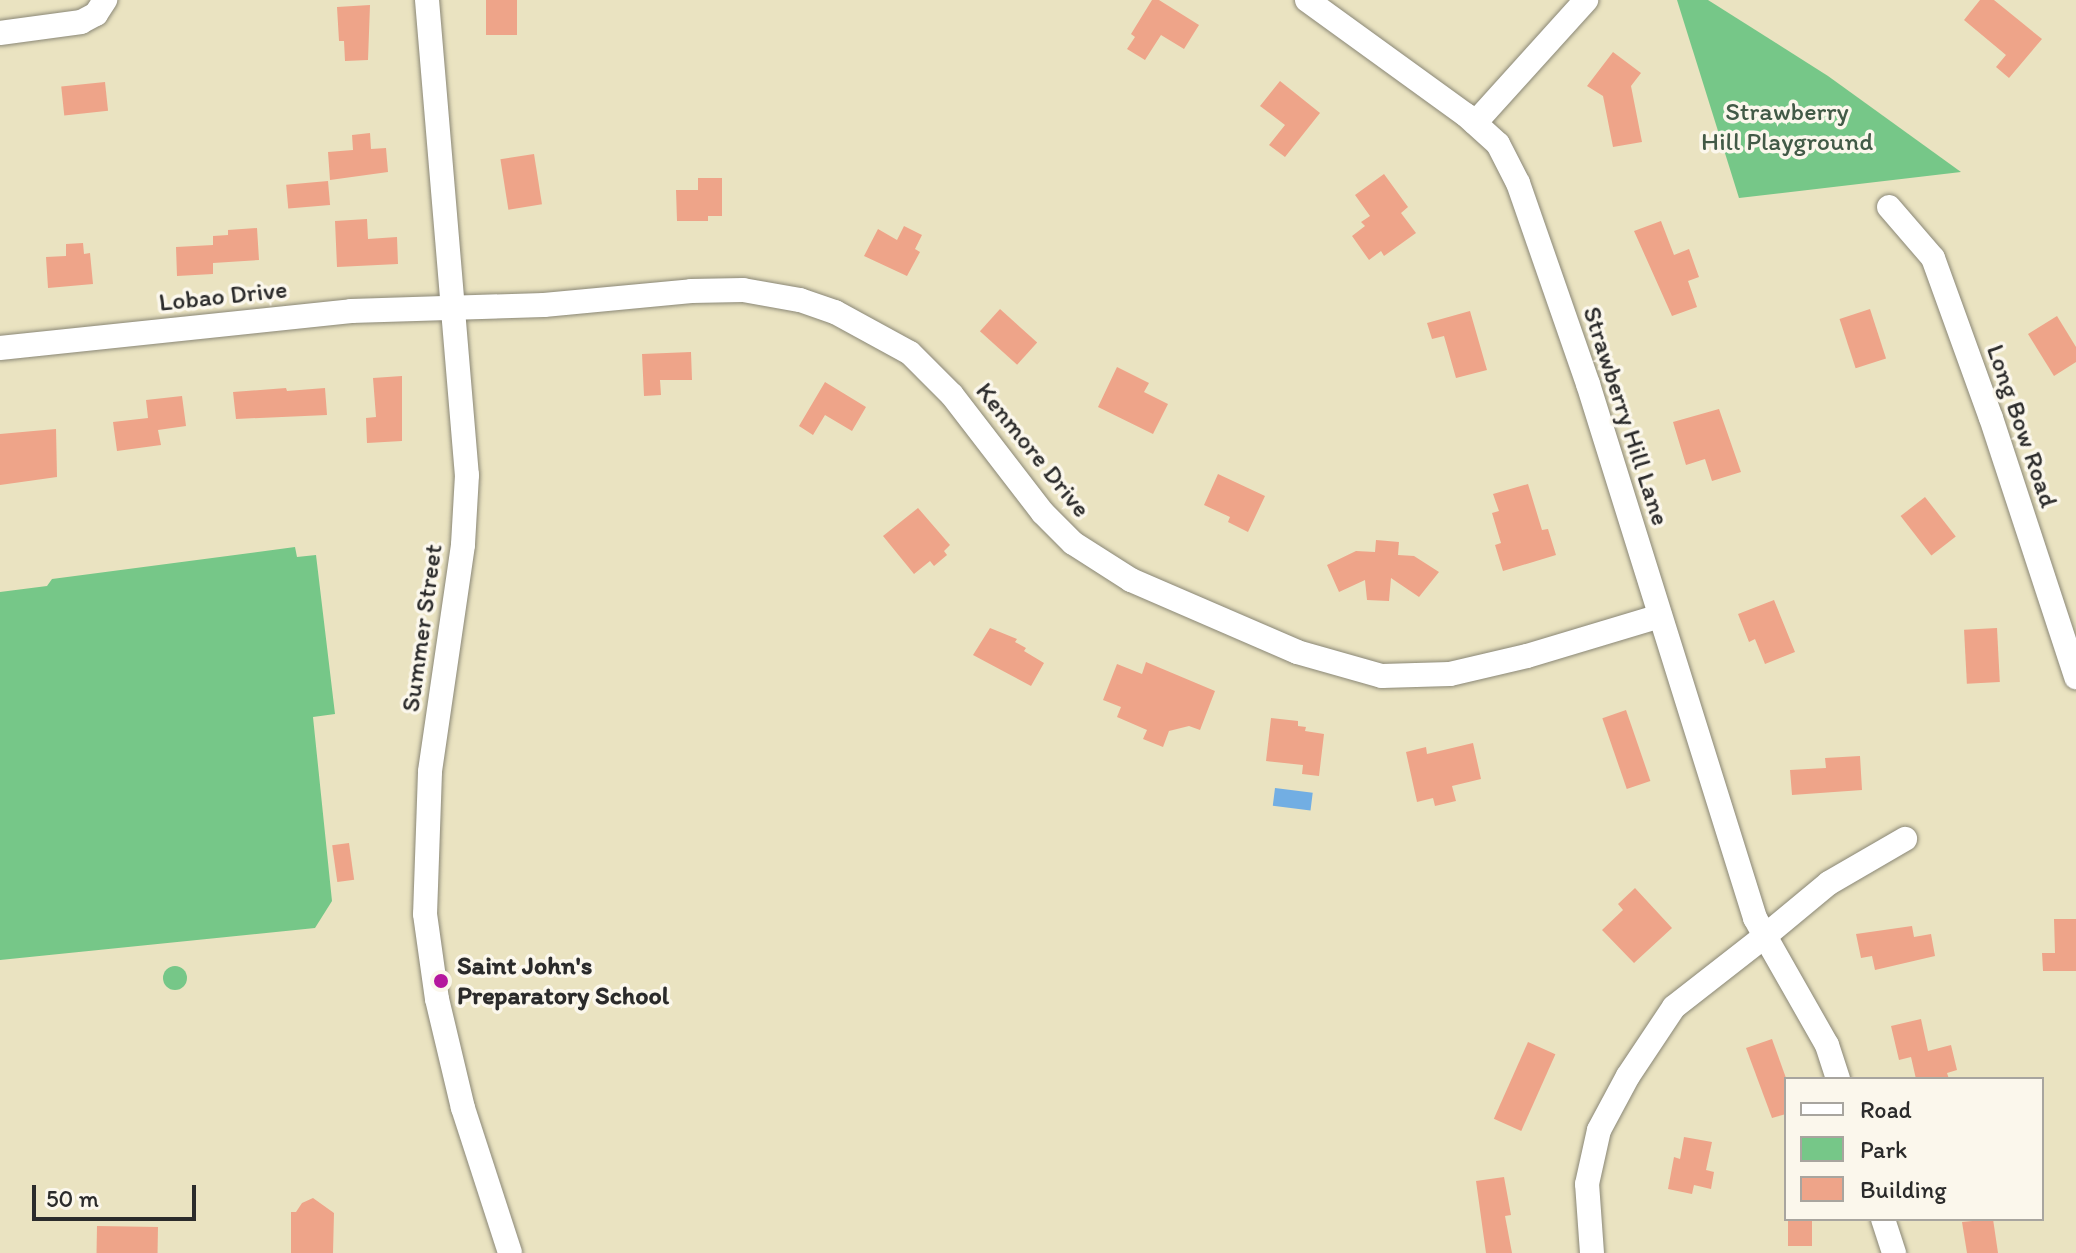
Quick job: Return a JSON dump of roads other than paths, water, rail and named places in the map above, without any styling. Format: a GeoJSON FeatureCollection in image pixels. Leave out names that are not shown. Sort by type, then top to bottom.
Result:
{"type":"FeatureCollection","features":[{"type":"Feature","properties":{"kind":"street"},"geometry":{"type":"LineString","coordinates":[[0,33],[81,22],[96,14],[105,0]]}},
{"type":"Feature","properties":{"kind":"street","name":"Summer Street"},"geometry":{"type":"LineString","coordinates":[[427,0],[467,475],[463,545],[430,772],[425,914],[437,999],[459,1093],[510,1253]]}},
{"type":"Feature","properties":{"kind":"street","name":"Strawberry Hill Lane"},"geometry":{"type":"LineString","coordinates":[[1307,0],[1418,76],[1498,144],[1522,196],[1588,384],[1755,918],[1827,1045],[1837,1077]]}},
{"type":"Feature","properties":{"kind":"street"},"geometry":{"type":"LineString","coordinates":[[1475,123],[1586,0]]}},
{"type":"Feature","properties":{"kind":"street","name":"Long Bow Road"},"geometry":{"type":"LineString","coordinates":[[1889,207],[1933,258],[1991,418],[2076,677]]}},
{"type":"Feature","properties":{"kind":"street","name":"Kenmore Drive"},"geometry":{"type":"LineString","coordinates":[[453,308],[544,305],[691,291],[743,290],[800,300],[835,312],[910,353],[952,395],[1043,513],[1073,543],[1131,580],[1337,666],[1382,676],[1450,674],[1527,656],[1660,616]]}},
{"type":"Feature","properties":{"kind":"street","name":"Lobao Drive"},"geometry":{"type":"LineString","coordinates":[[0,348],[351,311],[453,308]]}},
{"type":"Feature","properties":{"kind":"street"},"geometry":{"type":"LineString","coordinates":[[1592,1253],[1587,1184],[1599,1130],[1628,1076],[1674,1007],[1829,883],[1905,839]]}},
{"type":"Feature","properties":{"kind":"street"},"geometry":{"type":"LineString","coordinates":[[1884,1221],[1894,1253]]}},
{"type":"Feature","properties":{"kind":"water"},"geometry":{"type":"Polygon","coordinates":[[[1275,788],[1313,793],[1311,810],[1273,806],[1275,788]]]}},
{"type":"Feature","properties":{"kind":"place","name":"Saint John's Preparatory School"},"geometry":{"type":"Point","coordinates":[441,981]}},
{"type":"Feature","properties":{"kind":"park label","name":"Strawberry Hill Playground"},"geometry":{"type":"Point","coordinates":[1787,127]}}]}
